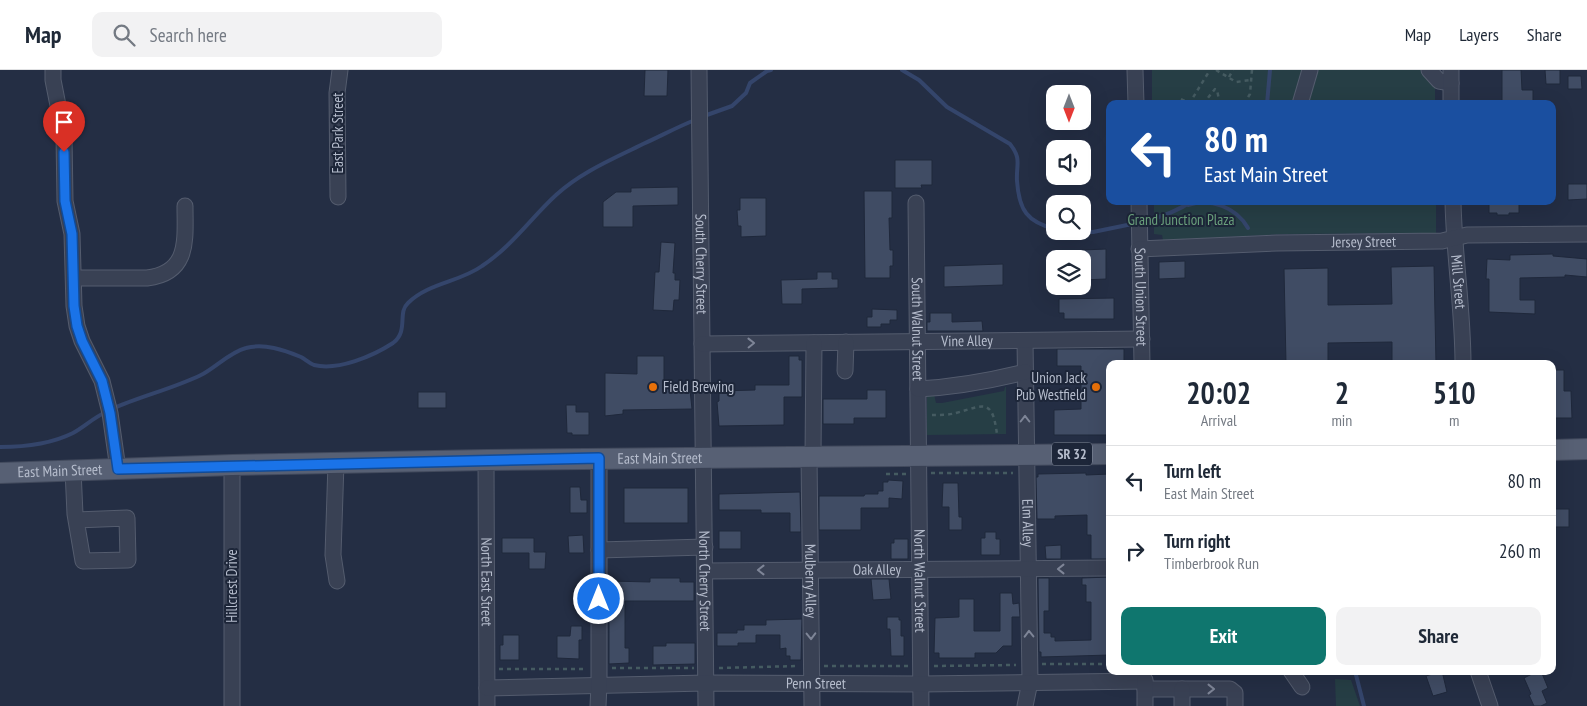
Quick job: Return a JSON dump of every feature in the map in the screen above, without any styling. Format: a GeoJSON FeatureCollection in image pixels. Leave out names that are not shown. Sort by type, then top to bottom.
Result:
{"type":"FeatureCollection","features":[{"type":"Feature","properties":{"kind":"main road"},"geometry":{"type":"LineString","coordinates":[[1556,450],[1587,449]]}},
{"type":"Feature","properties":{"kind":"main road","name":"East Main Street"},"geometry":{"type":"LineString","coordinates":[[0,473],[232,465],[599,458],[1106,454]]}},
{"type":"Feature","properties":{"kind":"street"},"geometry":{"type":"LineString","coordinates":[[53,70],[53,80],[64,136],[65,201],[72,234],[74,306],[77,326],[82,341],[102,381],[109,410],[118,469]]}},
{"type":"Feature","properties":{"kind":"street","name":"East Park Street"},"geometry":{"type":"LineString","coordinates":[[338,197],[337,93],[340,70]]}},
{"type":"Feature","properties":{"kind":"street","name":"South Cherry Street"},"geometry":{"type":"LineString","coordinates":[[699,70],[704,458]]}},
{"type":"Feature","properties":{"kind":"street"},"geometry":{"type":"LineString","coordinates":[[1136,70],[1136,100]]}},
{"type":"Feature","properties":{"kind":"street"},"geometry":{"type":"LineString","coordinates":[[1301,100],[1310,70]]}},
{"type":"Feature","properties":{"kind":"street"},"geometry":{"type":"LineString","coordinates":[[1428,70],[1439,81],[1451,77],[1451,100]]}},
{"type":"Feature","properties":{"kind":"street","name":"South Walnut Street"},"geometry":{"type":"LineString","coordinates":[[916,202],[919,455]]}},
{"type":"Feature","properties":{"kind":"street","name":"South Union Street"},"geometry":{"type":"LineString","coordinates":[[1139,205],[1142,360]]}},
{"type":"Feature","properties":{"kind":"street","name":"Mill Street"},"geometry":{"type":"LineString","coordinates":[[1453,205],[1454,238],[1463,328],[1463,360]]}},
{"type":"Feature","properties":{"kind":"street"},"geometry":{"type":"LineString","coordinates":[[74,278],[147,278],[156,277],[170,271],[176,266],[182,254],[186,235],[186,206]]}},
{"type":"Feature","properties":{"kind":"street","name":"Jersey Street"},"geometry":{"type":"LineString","coordinates":[[1139,243],[1442,241],[1467,235],[1587,234]]}},
{"type":"Feature","properties":{"kind":"street","name":"Vine Alley"},"geometry":{"type":"LineString","coordinates":[[702,344],[1142,338]]}},
{"type":"Feature","properties":{"kind":"street","name":"Elm Alley"},"geometry":{"type":"LineString","coordinates":[[1025,341],[1030,665],[1030,682],[1025,706]]}},
{"type":"Feature","properties":{"kind":"street","name":"Mulberry Alley"},"geometry":{"type":"LineString","coordinates":[[812,706],[810,570],[814,342]]}},
{"type":"Feature","properties":{"kind":"street"},"geometry":{"type":"LineString","coordinates":[[846,342],[846,371]]}},
{"type":"Feature","properties":{"kind":"street"},"geometry":{"type":"LineString","coordinates":[[918,389],[954,387],[991,381],[1025,372]]}},
{"type":"Feature","properties":{"kind":"street","name":"North Walnut Street"},"geometry":{"type":"LineString","coordinates":[[919,455],[921,706]]}},
{"type":"Feature","properties":{"kind":"street"},"geometry":{"type":"LineString","coordinates":[[598,706],[599,458]]}},
{"type":"Feature","properties":{"kind":"street","name":"North Cherry Street"},"geometry":{"type":"LineString","coordinates":[[704,458],[706,706]]}},
{"type":"Feature","properties":{"kind":"street","name":"North East Street"},"geometry":{"type":"LineString","coordinates":[[486,460],[487,706]]}},
{"type":"Feature","properties":{"kind":"street"},"geometry":{"type":"LineString","coordinates":[[336,463],[333,555],[337,581]]}},
{"type":"Feature","properties":{"kind":"street","name":"Hillcrest Drive"},"geometry":{"type":"LineString","coordinates":[[232,465],[232,706]]}},
{"type":"Feature","properties":{"kind":"street"},"geometry":{"type":"LineString","coordinates":[[73,470],[76,520]]}},
{"type":"Feature","properties":{"kind":"street"},"geometry":{"type":"LineString","coordinates":[[599,550],[705,547]]}},
{"type":"Feature","properties":{"kind":"street","name":"Oak Alley"},"geometry":{"type":"LineString","coordinates":[[705,571],[1106,568]]}},
{"type":"Feature","properties":{"kind":"street"},"geometry":{"type":"LineString","coordinates":[[1294,675],[1302,687]]}},
{"type":"Feature","properties":{"kind":"street"},"geometry":{"type":"LineString","coordinates":[[1479,675],[1490,706]]}},
{"type":"Feature","properties":{"kind":"street"},"geometry":{"type":"LineString","coordinates":[[1145,680],[1145,706]]}},
{"type":"Feature","properties":{"kind":"street","name":"Penn Street"},"geometry":{"type":"LineString","coordinates":[[487,688],[706,683],[921,684],[1145,680],[1182,689],[1230,689],[1235,693],[1235,706]]}},
{"type":"Feature","properties":{"kind":"street"},"geometry":{"type":"LineString","coordinates":[[1182,689],[1182,706]]}},
{"type":"Feature","properties":{"kind":"path"},"geometry":{"type":"LineString","coordinates":[[1191,100],[1210,70]]}},
{"type":"Feature","properties":{"kind":"path"},"geometry":{"type":"LineString","coordinates":[[1216,70],[1236,82],[1251,80]]}},
{"type":"Feature","properties":{"kind":"path"},"geometry":{"type":"LineString","coordinates":[[1229,78],[1233,70]]}},
{"type":"Feature","properties":{"kind":"path"},"geometry":{"type":"LineString","coordinates":[[1247,100],[1249,97],[1252,70]]}},
{"type":"Feature","properties":{"kind":"path"},"geometry":{"type":"LineString","coordinates":[[1206,100],[1215,89],[1217,90],[1219,100]]}},
{"type":"Feature","properties":{"kind":"path"},"geometry":{"type":"LineString","coordinates":[[926,415],[951,414],[975,406],[986,407],[991,410],[994,416],[997,434]]}},
{"type":"Feature","properties":{"kind":"path"},"geometry":{"type":"LineString","coordinates":[[931,666],[1106,664]]}},
{"type":"Feature","properties":{"kind":"green space"},"geometry":{"type":"Polygon","coordinates":[[[1152,70],[1435,70],[1435,100],[1152,100],[1152,70]]]}},
{"type":"Feature","properties":{"kind":"green space","name":"Grand Junction Plaza"},"geometry":{"type":"Polygon","coordinates":[[[1154,205],[1436,205],[1436,233],[1287,234],[1163,240],[1162,235],[1154,234],[1154,205]]]}},
{"type":"Feature","properties":{"kind":"green space"},"geometry":{"type":"Polygon","coordinates":[[[1005,387],[1006,434],[927,435],[927,394],[934,394],[936,403],[942,403],[1004,391],[1005,387]]]}},
{"type":"Feature","properties":{"kind":"green space"},"geometry":{"type":"Polygon","coordinates":[[[1335,679],[1351,680],[1360,706],[1336,706],[1335,679]]]}},
{"type":"Feature","properties":{"kind":"building"},"geometry":{"type":"Polygon","coordinates":[[[645,70],[668,70],[667,96],[644,96],[645,70]]]}},
{"type":"Feature","properties":{"kind":"building"},"geometry":{"type":"Polygon","coordinates":[[[1502,70],[1521,70],[1522,90],[1533,90],[1533,100],[1502,100],[1502,70]]]}},
{"type":"Feature","properties":{"kind":"building"},"geometry":{"type":"Polygon","coordinates":[[[1545,70],[1560,70],[1560,84],[1546,84],[1545,70]]]}},
{"type":"Feature","properties":{"kind":"building"},"geometry":{"type":"Polygon","coordinates":[[[1568,76],[1581,76],[1582,89],[1568,89],[1568,76]]]}},
{"type":"Feature","properties":{"kind":"building"},"geometry":{"type":"Polygon","coordinates":[[[895,160],[932,160],[932,185],[921,185],[922,188],[895,188],[895,160]]]}},
{"type":"Feature","properties":{"kind":"building"},"geometry":{"type":"Polygon","coordinates":[[[1568,184],[1587,184],[1587,199],[1568,200],[1568,184]]]}},
{"type":"Feature","properties":{"kind":"building"},"geometry":{"type":"Polygon","coordinates":[[[678,187],[678,205],[633,206],[633,227],[603,227],[603,202],[616,192],[631,192],[631,188],[678,187]]]}},
{"type":"Feature","properties":{"kind":"building"},"geometry":{"type":"Polygon","coordinates":[[[864,191],[892,191],[892,218],[889,218],[890,250],[893,250],[893,266],[890,266],[890,278],[865,278],[864,191]]]}},
{"type":"Feature","properties":{"kind":"building"},"geometry":{"type":"Polygon","coordinates":[[[740,198],[766,198],[766,236],[741,237],[741,226],[738,226],[737,210],[740,210],[740,198]]]}},
{"type":"Feature","properties":{"kind":"building"},"geometry":{"type":"Polygon","coordinates":[[[1489,205],[1519,205],[1519,213],[1497,215],[1497,213],[1489,213],[1489,205]]]}},
{"type":"Feature","properties":{"kind":"building"},"geometry":{"type":"Polygon","coordinates":[[[661,242],[675,243],[673,273],[675,273],[675,280],[680,280],[679,300],[674,300],[673,311],[653,310],[655,272],[659,272],[661,242]]]}},
{"type":"Feature","properties":{"kind":"building"},"geometry":{"type":"Polygon","coordinates":[[[1106,249],[1106,279],[1091,280],[1091,250],[1082,250],[1106,249]]]}},
{"type":"Feature","properties":{"kind":"building"},"geometry":{"type":"Polygon","coordinates":[[[1553,254],[1553,256],[1587,259],[1587,277],[1565,275],[1565,277],[1520,278],[1520,300],[1535,300],[1535,314],[1489,312],[1489,279],[1486,279],[1487,259],[1510,260],[1510,255],[1553,254]]]}},
{"type":"Feature","properties":{"kind":"building"},"geometry":{"type":"Polygon","coordinates":[[[1185,261],[1185,278],[1159,279],[1159,262],[1185,261]]]}},
{"type":"Feature","properties":{"kind":"building"},"geometry":{"type":"Polygon","coordinates":[[[1003,264],[1003,285],[944,287],[944,266],[1003,264]]]}},
{"type":"Feature","properties":{"kind":"building"},"geometry":{"type":"Polygon","coordinates":[[[1434,266],[1436,360],[1392,360],[1392,342],[1328,343],[1328,360],[1286,360],[1284,269],[1328,268],[1328,305],[1392,304],[1391,267],[1434,266]]]}},
{"type":"Feature","properties":{"kind":"building"},"geometry":{"type":"Polygon","coordinates":[[[817,272],[832,272],[832,279],[838,279],[838,288],[802,289],[802,304],[782,304],[781,280],[817,279],[817,272]]]}},
{"type":"Feature","properties":{"kind":"building"},"geometry":{"type":"Polygon","coordinates":[[[1114,298],[1114,319],[1064,319],[1064,313],[1059,313],[1059,299],[1114,298]]]}},
{"type":"Feature","properties":{"kind":"building"},"geometry":{"type":"Polygon","coordinates":[[[872,309],[897,310],[897,320],[890,320],[890,324],[881,324],[881,327],[867,327],[867,317],[872,317],[872,309]]]}},
{"type":"Feature","properties":{"kind":"building"},"geometry":{"type":"Polygon","coordinates":[[[930,313],[952,313],[952,322],[982,321],[983,331],[927,331],[930,313]]]}},
{"type":"Feature","properties":{"kind":"building"},"geometry":{"type":"Polygon","coordinates":[[[1057,349],[1124,349],[1124,360],[1106,360],[1106,435],[1054,435],[1054,410],[1081,409],[1081,366],[1057,366],[1057,349]]]}},
{"type":"Feature","properties":{"kind":"building","name":"Field Brewing"},"geometry":{"type":"Polygon","coordinates":[[[637,356],[664,356],[664,383],[669,383],[669,390],[690,390],[692,409],[623,410],[623,414],[605,416],[605,373],[637,374],[637,356]]]}},
{"type":"Feature","properties":{"kind":"building"},"geometry":{"type":"Polygon","coordinates":[[[789,356],[799,356],[799,360],[802,360],[802,397],[784,397],[784,425],[719,426],[717,402],[719,401],[719,391],[755,390],[755,385],[789,385],[789,356]]]}},
{"type":"Feature","properties":{"kind":"building"},"geometry":{"type":"Polygon","coordinates":[[[1556,370],[1564,370],[1564,391],[1571,391],[1572,418],[1556,418],[1556,370]]]}},
{"type":"Feature","properties":{"kind":"building"},"geometry":{"type":"Polygon","coordinates":[[[867,390],[886,390],[886,418],[854,418],[854,424],[823,424],[823,399],[867,399],[867,390]]]}},
{"type":"Feature","properties":{"kind":"building"},"geometry":{"type":"Polygon","coordinates":[[[418,392],[446,392],[446,408],[418,408],[418,392]]]}},
{"type":"Feature","properties":{"kind":"building"},"geometry":{"type":"Polygon","coordinates":[[[566,405],[576,405],[576,412],[589,412],[589,435],[572,435],[572,433],[567,433],[566,405]]]}},
{"type":"Feature","properties":{"kind":"building"},"geometry":{"type":"Polygon","coordinates":[[[1038,474],[1106,474],[1106,559],[1091,559],[1091,535],[1087,535],[1087,515],[1055,516],[1055,519],[1037,519],[1036,477],[1038,477],[1038,474]]]}},
{"type":"Feature","properties":{"kind":"building"},"geometry":{"type":"Polygon","coordinates":[[[888,480],[903,481],[902,499],[889,498],[889,508],[861,508],[861,530],[819,530],[819,496],[864,496],[865,494],[878,494],[878,491],[883,491],[883,482],[888,482],[888,480]]]}},
{"type":"Feature","properties":{"kind":"building"},"geometry":{"type":"Polygon","coordinates":[[[943,483],[958,483],[959,517],[962,517],[962,530],[949,530],[949,507],[942,507],[943,483]]]}},
{"type":"Feature","properties":{"kind":"building"},"geometry":{"type":"Polygon","coordinates":[[[570,487],[580,487],[581,500],[587,500],[587,513],[570,513],[570,487]]]}},
{"type":"Feature","properties":{"kind":"building"},"geometry":{"type":"Polygon","coordinates":[[[624,488],[688,488],[688,523],[624,523],[624,488]]]}},
{"type":"Feature","properties":{"kind":"building"},"geometry":{"type":"Polygon","coordinates":[[[800,492],[801,532],[790,532],[790,513],[761,513],[761,510],[719,510],[719,494],[800,492]]]}},
{"type":"Feature","properties":{"kind":"building"},"geometry":{"type":"Polygon","coordinates":[[[1556,509],[1569,509],[1569,527],[1556,527],[1556,509]]]}},
{"type":"Feature","properties":{"kind":"building"},"geometry":{"type":"Polygon","coordinates":[[[719,531],[741,531],[741,549],[719,549],[719,531]]]}},
{"type":"Feature","properties":{"kind":"building"},"geometry":{"type":"Polygon","coordinates":[[[985,532],[996,532],[996,539],[1000,539],[1000,555],[981,555],[981,538],[985,538],[985,532]]]}},
{"type":"Feature","properties":{"kind":"building"},"geometry":{"type":"Polygon","coordinates":[[[583,535],[584,553],[569,553],[568,536],[583,535]]]}},
{"type":"Feature","properties":{"kind":"building"},"geometry":{"type":"Polygon","coordinates":[[[502,538],[534,538],[534,552],[546,552],[545,569],[529,569],[529,553],[502,553],[502,538]]]}},
{"type":"Feature","properties":{"kind":"building"},"geometry":{"type":"Polygon","coordinates":[[[894,539],[908,539],[908,559],[891,559],[891,543],[894,543],[894,539]]]}},
{"type":"Feature","properties":{"kind":"building"},"geometry":{"type":"Polygon","coordinates":[[[1061,545],[1061,559],[1046,559],[1045,546],[1061,545]]]}},
{"type":"Feature","properties":{"kind":"building"},"geometry":{"type":"Polygon","coordinates":[[[1106,577],[1106,655],[1041,657],[1041,652],[1039,652],[1038,578],[1049,578],[1049,611],[1044,611],[1044,633],[1051,633],[1051,637],[1055,637],[1055,641],[1091,640],[1091,602],[1086,602],[1086,585],[1082,585],[1082,578],[1106,577]]]}},
{"type":"Feature","properties":{"kind":"building"},"geometry":{"type":"Polygon","coordinates":[[[650,578],[680,578],[680,582],[694,582],[694,601],[625,601],[625,648],[629,648],[629,663],[609,664],[609,581],[650,582],[650,578]]]}},
{"type":"Feature","properties":{"kind":"building"},"geometry":{"type":"Polygon","coordinates":[[[871,579],[889,579],[891,599],[873,600],[871,579]]]}},
{"type":"Feature","properties":{"kind":"building"},"geometry":{"type":"Polygon","coordinates":[[[1000,593],[1012,593],[1013,604],[1019,603],[1020,617],[1012,617],[1012,646],[1003,646],[996,653],[975,653],[975,658],[939,658],[939,653],[934,653],[935,618],[959,617],[959,599],[974,599],[974,631],[1000,631],[1000,593]]]}},
{"type":"Feature","properties":{"kind":"building"},"geometry":{"type":"Polygon","coordinates":[[[887,617],[899,617],[899,620],[901,620],[901,636],[904,636],[904,656],[891,656],[890,629],[887,629],[887,617]]]}},
{"type":"Feature","properties":{"kind":"building"},"geometry":{"type":"Polygon","coordinates":[[[802,619],[801,660],[790,660],[790,656],[786,656],[786,648],[780,649],[780,635],[756,635],[756,643],[738,643],[738,646],[717,646],[717,633],[737,633],[737,630],[744,630],[744,625],[766,625],[766,620],[802,619]]]}},
{"type":"Feature","properties":{"kind":"building"},"geometry":{"type":"Polygon","coordinates":[[[571,626],[582,626],[582,640],[579,640],[579,659],[557,658],[557,636],[570,636],[571,626]]]}},
{"type":"Feature","properties":{"kind":"building"},"geometry":{"type":"Polygon","coordinates":[[[503,635],[519,635],[519,660],[500,660],[500,645],[503,645],[503,635]]]}},
{"type":"Feature","properties":{"kind":"building"},"geometry":{"type":"Polygon","coordinates":[[[666,643],[695,643],[695,664],[653,665],[653,646],[666,646],[666,643]]]}},
{"type":"Feature","properties":{"kind":"building"},"geometry":{"type":"Polygon","coordinates":[[[1443,675],[1447,692],[1433,696],[1426,676],[1443,675]]]}},
{"type":"Feature","properties":{"kind":"building"},"geometry":{"type":"Polygon","coordinates":[[[1530,675],[1543,675],[1548,688],[1542,691],[1547,703],[1541,706],[1534,706],[1524,678],[1530,675]]]}},
{"type":"Feature","properties":{"kind":"waterway"},"geometry":{"type":"LineString","coordinates":[[704,116],[732,106],[746,93],[750,83],[771,70]]}},
{"type":"Feature","properties":{"kind":"waterway"},"geometry":{"type":"LineString","coordinates":[[902,70],[919,80],[947,107],[1010,144],[1014,149],[1018,162],[1018,191],[1023,207],[1031,218],[1046,226]]}},
{"type":"Feature","properties":{"kind":"waterway"},"geometry":{"type":"LineString","coordinates":[[1267,100],[1270,70]]}},
{"type":"Feature","properties":{"kind":"waterway"},"geometry":{"type":"LineString","coordinates":[[112,409],[201,375],[234,353],[246,348],[260,346],[274,348],[301,357],[314,365],[323,366],[344,364],[376,353],[398,338],[401,333],[405,307],[416,296],[464,276],[482,266],[511,242],[556,195],[576,179],[695,120]]}},
{"type":"Feature","properties":{"kind":"waterway"},"geometry":{"type":"LineString","coordinates":[[1144,221],[1157,218],[1186,205]]}},
{"type":"Feature","properties":{"kind":"waterway"},"geometry":{"type":"LineString","coordinates":[[1218,205],[1237,215],[1248,228]]}},
{"type":"Feature","properties":{"kind":"waterway"},"geometry":{"type":"LineString","coordinates":[[1091,232],[1137,223]]}},
{"type":"Feature","properties":{"kind":"waterway"},"geometry":{"type":"LineString","coordinates":[[0,447],[56,440],[73,433],[106,412]]}},
{"type":"Feature","properties":{"kind":"waterway"},"geometry":{"type":"LineString","coordinates":[[1356,675],[1364,706]]}},
{"type":"Feature","properties":{"kind":"place","name":"Field Brewing"},"geometry":{"type":"Point","coordinates":[653,387]}},
{"type":"Feature","properties":{"kind":"place","name":"Union Jack Pub Westfield"},"geometry":{"type":"Point","coordinates":[1096,387]}},
{"type":"Feature","properties":{"kind":"route"},"geometry":{"type":"LineString","coordinates":[[64,152],[65,201],[72,234],[74,306],[77,326],[82,341],[102,381],[110,413],[118,469],[599,458],[599,599]]}}]}
